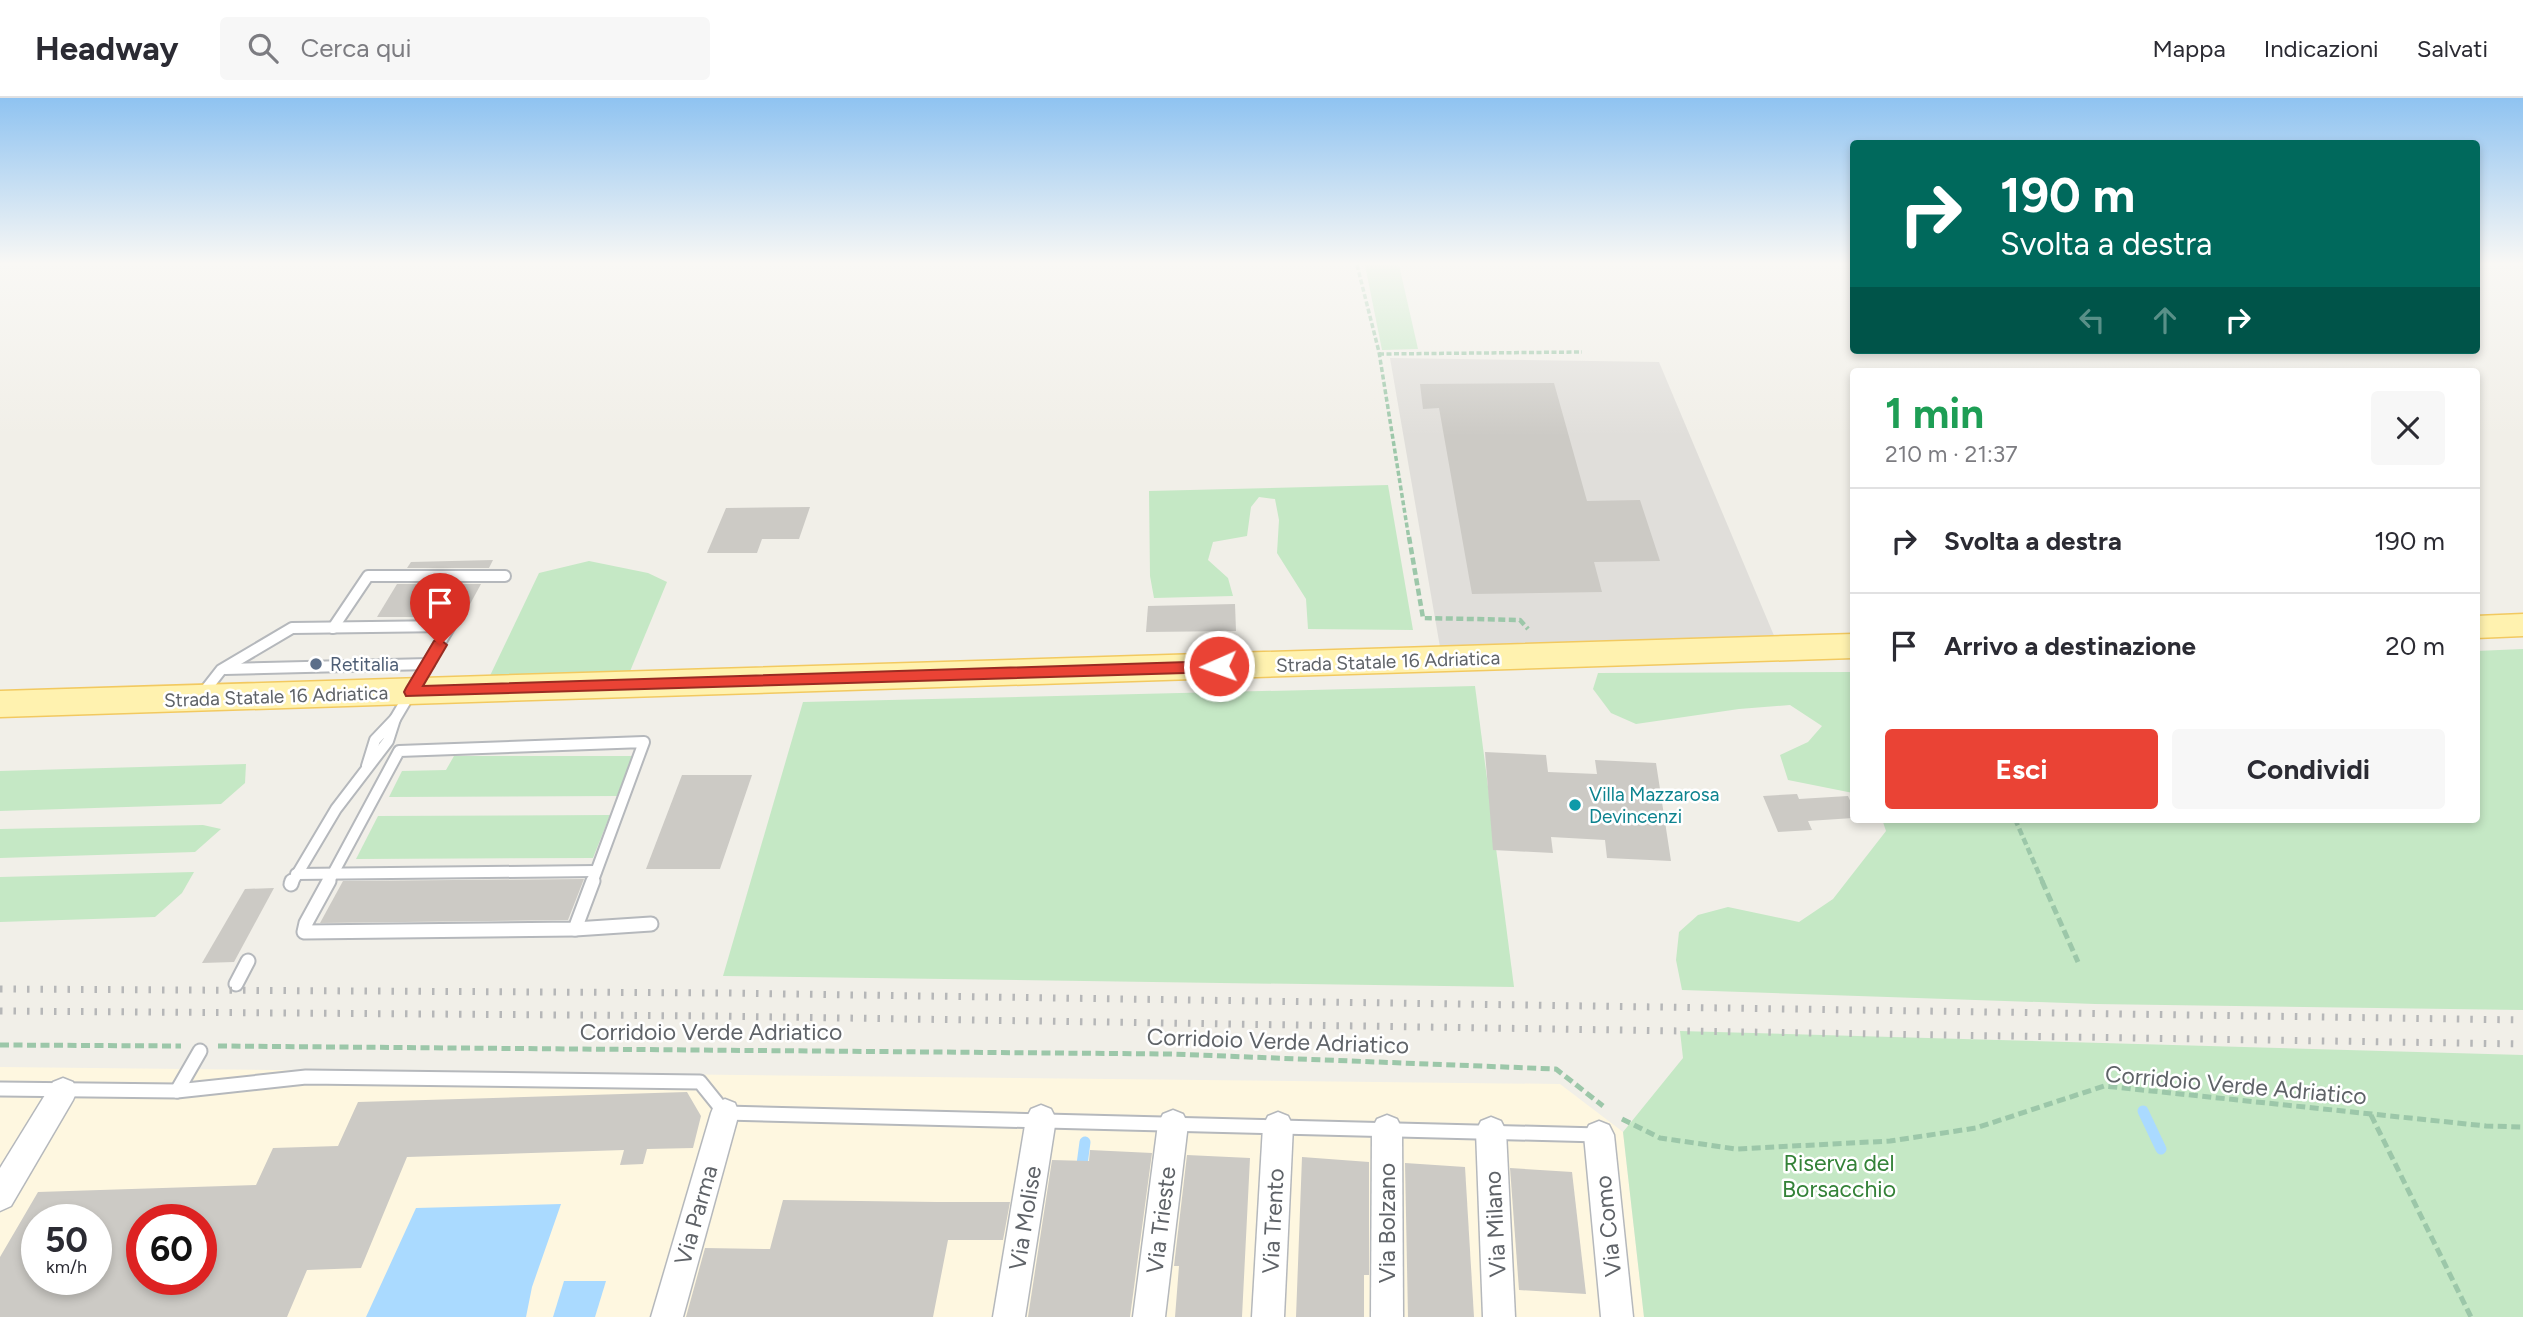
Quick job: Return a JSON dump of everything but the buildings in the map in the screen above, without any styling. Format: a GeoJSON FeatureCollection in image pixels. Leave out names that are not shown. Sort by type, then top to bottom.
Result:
{"type":"FeatureCollection","features":[{"type":"Feature","properties":{"kind":"main road"},"geometry":{"type":"LineString","coordinates":[[2480,626],[2523,625]]}},
{"type":"Feature","properties":{"kind":"main road","name":"Strada Statale 16 Adriatica"},"geometry":{"type":"LineString","coordinates":[[0,704],[1850,646]]}},
{"type":"Feature","properties":{"kind":"street"},"geometry":{"type":"LineString","coordinates":[[0,1196],[63,1091]]}},
{"type":"Feature","properties":{"kind":"street","name":"Via Parma"},"geometry":{"type":"LineString","coordinates":[[667,1317],[724,1113]]}},
{"type":"Feature","properties":{"kind":"street","name":"Via Molise"},"geometry":{"type":"LineString","coordinates":[[1009,1317],[1041,1119]]}},
{"type":"Feature","properties":{"kind":"street","name":"Via Como"},"geometry":{"type":"LineString","coordinates":[[1609,1121],[1617,1317]]}},
{"type":"Feature","properties":{"kind":"street","name":"Via Trieste"},"geometry":{"type":"LineString","coordinates":[[1149,1317],[1173,1124]]}},
{"type":"Feature","properties":{"kind":"street","name":"Via Trento"},"geometry":{"type":"LineString","coordinates":[[1268,1317],[1278,1126]]}},
{"type":"Feature","properties":{"kind":"street","name":"Via Bolzano"},"geometry":{"type":"LineString","coordinates":[[1387,1129],[1387,1317]]}},
{"type":"Feature","properties":{"kind":"street","name":"Via Milano"},"geometry":{"type":"LineString","coordinates":[[1491,1131],[1499,1317]]}},
{"type":"Feature","properties":{"kind":"lane"},"geometry":{"type":"LineString","coordinates":[[333,628],[368,576],[505,576]]}},
{"type":"Feature","properties":{"kind":"lane"},"geometry":{"type":"LineString","coordinates":[[198,698],[221,670],[292,628],[450,626],[412,691],[382,753],[367,766],[335,809],[293,879],[333,873],[596,871]]}},
{"type":"Feature","properties":{"kind":"lane"},"geometry":{"type":"LineString","coordinates":[[221,670],[412,691]]}},
{"type":"Feature","properties":{"kind":"lane"},"geometry":{"type":"LineString","coordinates":[[575,929],[644,742],[399,751],[306,923],[304,932],[575,929],[651,924]]}},
{"type":"Feature","properties":{"kind":"lane"},"geometry":{"type":"LineString","coordinates":[[236,984],[248,961]]}},
{"type":"Feature","properties":{"kind":"lane"},"geometry":{"type":"LineString","coordinates":[[177,1091],[202,1048]]}},
{"type":"Feature","properties":{"kind":"lane"},"geometry":{"type":"LineString","coordinates":[[0,1089],[177,1091],[306,1077],[700,1082],[724,1113],[1491,1131],[1609,1121]]}},
{"type":"Feature","properties":{"kind":"path"},"geometry":{"type":"LineString","coordinates":[[1371,322],[1379,354],[1423,618],[1520,620],[1550,656]]}},
{"type":"Feature","properties":{"kind":"path"},"geometry":{"type":"LineString","coordinates":[[1379,354],[1582,352]]}},
{"type":"Feature","properties":{"kind":"path"},"geometry":{"type":"LineString","coordinates":[[2017,823],[2078,962]]}},
{"type":"Feature","properties":{"kind":"path","name":"Corridoio Verde Adriatico"},"geometry":{"type":"LineString","coordinates":[[0,1045],[1172,1054],[1556,1069],[1609,1121],[1660,1138],[1736,1149],[1889,1141],[1976,1128],[2104,1086],[2486,1126],[2523,1127]]}},
{"type":"Feature","properties":{"kind":"path"},"geometry":{"type":"LineString","coordinates":[[2371,1114],[2411,1190],[2447,1276],[2470,1317]]}},
{"type":"Feature","properties":{"kind":"shaded area"},"geometry":{"type":"Polygon","coordinates":[[[1390,358],[1659,362],[1775,638],[1440,647],[1390,358]]]}},
{"type":"Feature","properties":{"kind":"shaded area"},"geometry":{"type":"Polygon","coordinates":[[[0,1067],[1560,1084],[1623,1132],[1644,1317],[0,1317],[0,1067]]]}},
{"type":"Feature","properties":{"kind":"green space"},"geometry":{"type":"Polygon","coordinates":[[[1376,322],[1412,322],[1418,349],[1382,350],[1376,322]]]}},
{"type":"Feature","properties":{"kind":"green space"},"geometry":{"type":"Polygon","coordinates":[[[1388,485],[1413,630],[1308,629],[1306,599],[1277,553],[1279,520],[1275,499],[1259,497],[1251,507],[1247,536],[1213,542],[1208,560],[1228,578],[1233,596],[1154,598],[1150,576],[1149,491],[1388,485]]]}},
{"type":"Feature","properties":{"kind":"green space"},"geometry":{"type":"Polygon","coordinates":[[[589,561],[648,573],[667,582],[626,681],[486,684],[539,573],[589,561]]]}},
{"type":"Feature","properties":{"kind":"green space"},"geometry":{"type":"Polygon","coordinates":[[[2523,649],[2523,1010],[2095,1004],[1682,990],[1676,960],[1679,932],[1698,915],[1728,907],[1799,922],[1833,899],[1886,831],[1883,823],[2480,823],[2480,651],[2523,649]]]}},
{"type":"Feature","properties":{"kind":"green space"},"geometry":{"type":"Polygon","coordinates":[[[1850,672],[1850,792],[1788,780],[1780,755],[1808,742],[1822,726],[1790,705],[1739,709],[1636,724],[1611,713],[1593,689],[1598,673],[1850,672]]]}},
{"type":"Feature","properties":{"kind":"green space"},"geometry":{"type":"Polygon","coordinates":[[[1475,686],[1514,987],[723,976],[803,702],[1475,686]]]}},
{"type":"Feature","properties":{"kind":"green space"},"geometry":{"type":"Polygon","coordinates":[[[454,756],[633,756],[617,796],[389,797],[402,771],[446,770],[454,756]]]}},
{"type":"Feature","properties":{"kind":"green space"},"geometry":{"type":"Polygon","coordinates":[[[246,764],[245,783],[221,804],[0,811],[0,771],[246,764]]]}},
{"type":"Feature","properties":{"kind":"green space"},"geometry":{"type":"Polygon","coordinates":[[[610,815],[593,858],[356,859],[378,816],[610,815]]]}},
{"type":"Feature","properties":{"kind":"green space"},"geometry":{"type":"Polygon","coordinates":[[[203,825],[221,829],[195,852],[0,858],[0,829],[203,825]]]}},
{"type":"Feature","properties":{"kind":"green space"},"geometry":{"type":"Polygon","coordinates":[[[194,872],[182,893],[155,917],[0,922],[0,877],[194,872]]]}},
{"type":"Feature","properties":{"kind":"green space","name":"Riserva del Borsacchio"},"geometry":{"type":"Polygon","coordinates":[[[1680,1031],[2523,1055],[2523,1317],[1644,1317],[1623,1132],[1683,1058],[1680,1031]]]}},
{"type":"Feature","properties":{"kind":"water"},"geometry":{"type":"Polygon","coordinates":[[[561,1204],[532,1287],[526,1317],[366,1317],[416,1208],[561,1204]]]}},
{"type":"Feature","properties":{"kind":"water"},"geometry":{"type":"Polygon","coordinates":[[[564,1281],[606,1281],[595,1317],[553,1317],[564,1281]]]}},
{"type":"Feature","properties":{"kind":"waterway"},"geometry":{"type":"LineString","coordinates":[[2143,1111],[2161,1149]]}},
{"type":"Feature","properties":{"kind":"waterway"},"geometry":{"type":"LineString","coordinates":[[1081,1172],[1085,1142]]}},
{"type":"Feature","properties":{"kind":"railway"},"geometry":{"type":"LineString","coordinates":[[0,989],[724,993],[2523,1020]]}},
{"type":"Feature","properties":{"kind":"railway"},"geometry":{"type":"LineString","coordinates":[[0,1011],[714,1016],[2523,1044]]}},
{"type":"Feature","properties":{"kind":"place","name":"Retitalia"},"geometry":{"type":"Point","coordinates":[316,664]}},
{"type":"Feature","properties":{"kind":"place","name":"Villa Mazzarosa Devincenzi"},"geometry":{"type":"Point","coordinates":[1575,805]}},
{"type":"Feature","properties":{"kind":"route"},"geometry":{"type":"LineString","coordinates":[[440,645],[412,692],[1219,666]]}}]}
